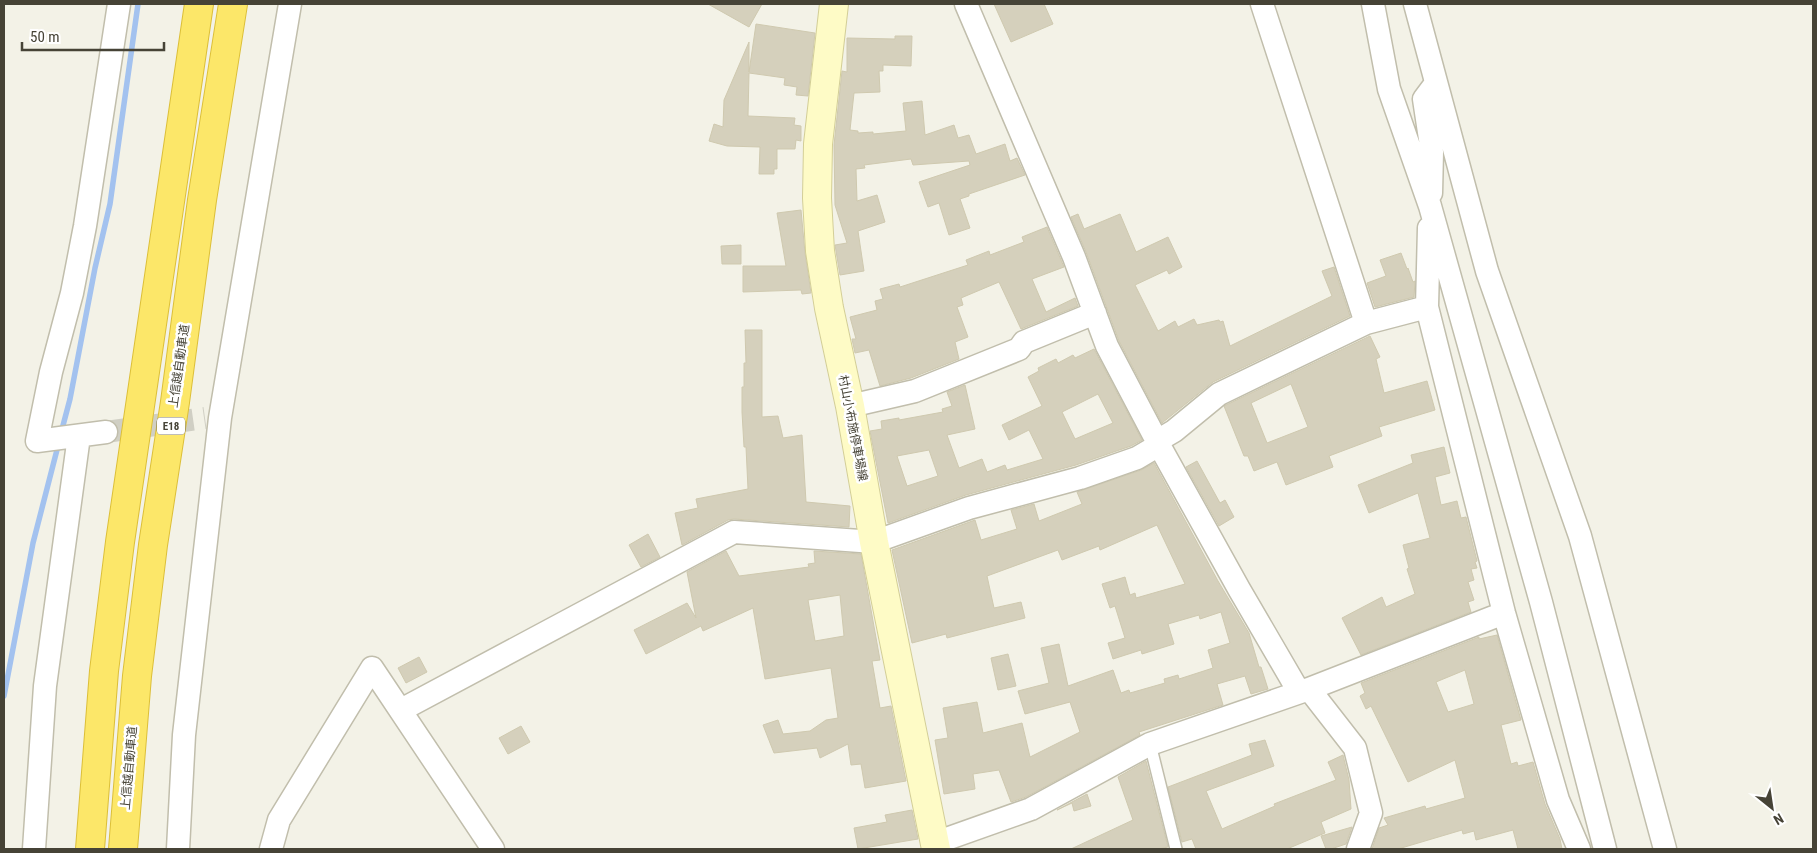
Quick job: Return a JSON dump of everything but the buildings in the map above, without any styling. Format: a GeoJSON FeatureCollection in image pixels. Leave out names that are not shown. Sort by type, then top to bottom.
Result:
{"type":"FeatureCollection","features":[{"type":"Feature","properties":{"kind":"highway"},"geometry":{"type":"LineString","coordinates":[[90,849],[104,671],[120,542],[199,4]]}},
{"type":"Feature","properties":{"kind":"highway","name":"上信越自動車道"},"geometry":{"type":"LineString","coordinates":[[123,849],[137,676],[153,545],[202,200],[233,4]]}},
{"type":"Feature","properties":{"kind":"main road","name":"村山小布施停車場線"},"geometry":{"type":"LineString","coordinates":[[834,4],[818,144],[816,198],[820,251],[829,308],[850,406],[874,542],[936,846]]}},
{"type":"Feature","properties":{"kind":"street"},"geometry":{"type":"LineString","coordinates":[[106,432],[37,441],[51,372],[72,293],[85,226],[119,4]]}},
{"type":"Feature","properties":{"kind":"street"},"geometry":{"type":"LineString","coordinates":[[178,849],[184,736],[213,418],[290,4]]}},
{"type":"Feature","properties":{"kind":"street"},"geometry":{"type":"LineString","coordinates":[[966,4],[1058,221],[1107,346],[1239,589],[1304,691],[1355,748],[1371,813],[1358,849]]}},
{"type":"Feature","properties":{"kind":"street"},"geometry":{"type":"LineString","coordinates":[[1262,4],[1366,322]]}},
{"type":"Feature","properties":{"kind":"street"},"geometry":{"type":"LineString","coordinates":[[1373,4],[1389,88],[1430,206],[1541,602],[1605,849]]}},
{"type":"Feature","properties":{"kind":"street"},"geometry":{"type":"LineString","coordinates":[[1415,4],[1487,271],[1580,536],[1665,849]]}},
{"type":"Feature","properties":{"kind":"street"},"geometry":{"type":"LineString","coordinates":[[1436,83],[1424,98],[1432,152],[1427,307],[1504,613],[1558,800],[1579,849]]}},
{"type":"Feature","properties":{"kind":"street"},"geometry":{"type":"LineString","coordinates":[[401,710],[734,532],[874,542],[969,508],[1080,478],[1137,458],[1174,432],[1219,394],[1366,322],[1427,307]]}},
{"type":"Feature","properties":{"kind":"street"},"geometry":{"type":"LineString","coordinates":[[850,406],[915,391],[1019,349],[1024,342],[1095,313]]}},
{"type":"Feature","properties":{"kind":"street"},"geometry":{"type":"LineString","coordinates":[[34,849],[45,686],[79,436]]}},
{"type":"Feature","properties":{"kind":"street"},"geometry":{"type":"LineString","coordinates":[[936,846],[1031,809],[1150,744],[1304,691],[1504,613]]}},
{"type":"Feature","properties":{"kind":"street"},"geometry":{"type":"LineString","coordinates":[[271,849],[279,820],[372,668],[493,849]]}},
{"type":"Feature","properties":{"kind":"lane"},"geometry":{"type":"LineString","coordinates":[[1150,744],[1176,849]]}},
{"type":"Feature","properties":{"kind":"waterway"},"geometry":{"type":"LineString","coordinates":[[61,433],[70,399],[95,268],[110,204],[138,4]]}},
{"type":"Feature","properties":{"kind":"waterway"},"geometry":{"type":"LineString","coordinates":[[4,696],[33,543],[59,442]]}},
{"type":"Feature","properties":{"kind":"tunnel"},"geometry":{"type":"LineString","coordinates":[[106,432],[205,418]]}}]}
